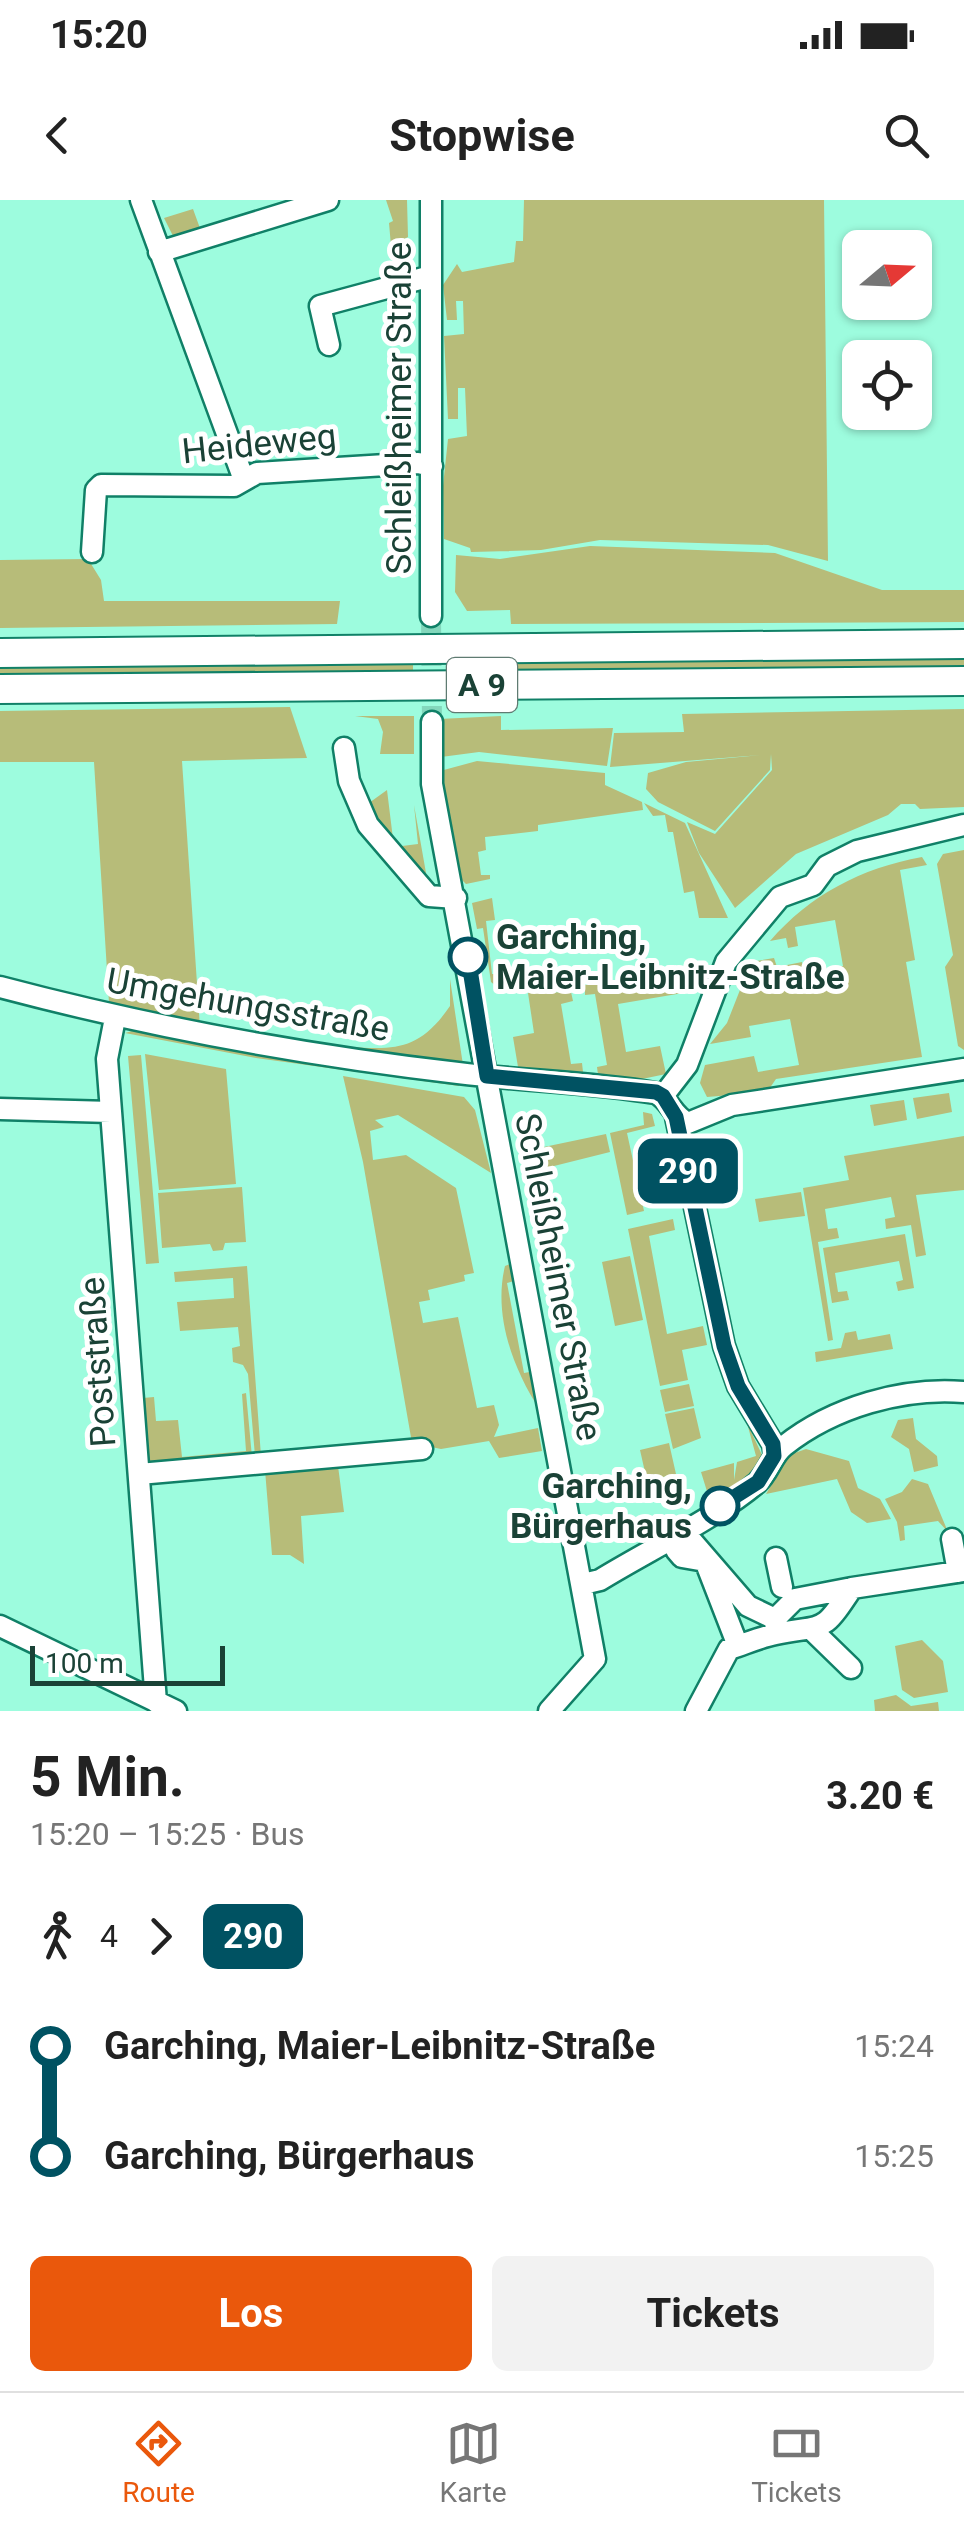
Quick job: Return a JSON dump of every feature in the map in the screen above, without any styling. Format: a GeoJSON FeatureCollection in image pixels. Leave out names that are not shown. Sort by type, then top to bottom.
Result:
{"type":"FeatureCollection","features":[{"type":"Feature","properties":{"kind":"highway","name":"A 9"},"geometry":{"type":"LineString","coordinates":[[0,654],[964,644]]}},
{"type":"Feature","properties":{"kind":"highway","name":"A 9"},"geometry":{"type":"LineString","coordinates":[[0,689],[964,680]]}},
{"type":"Feature","properties":{"kind":"street"},"geometry":{"type":"LineString","coordinates":[[140,200],[244,480]]}},
{"type":"Feature","properties":{"kind":"street"},"geometry":{"type":"LineString","coordinates":[[159,252],[328,200]]}},
{"type":"Feature","properties":{"kind":"street","name":"Schleißheimer Straße"},"geometry":{"type":"LineString","coordinates":[[431,200],[431,616]]}},
{"type":"Feature","properties":{"kind":"street"},"geometry":{"type":"LineString","coordinates":[[329,345],[320,306],[432,276]]}},
{"type":"Feature","properties":{"kind":"street","name":"Heideweg"},"geometry":{"type":"LineString","coordinates":[[92,552],[96,490],[101,486],[234,486],[284,470],[418,463],[432,466]]}},
{"type":"Feature","properties":{"kind":"street","name":"Schleißheimer Straße"},"geometry":{"type":"LineString","coordinates":[[432,722],[432,784],[595,1659],[548,1711]]}},
{"type":"Feature","properties":{"kind":"street"},"geometry":{"type":"LineString","coordinates":[[344,748],[352,792],[368,824],[429,896],[456,898]]}},
{"type":"Feature","properties":{"kind":"street"},"geometry":{"type":"LineString","coordinates":[[774,1456],[773,1444],[738,1386],[724,1346],[684,1149],[685,1120],[663,1096],[688,1065],[726,962],[780,897],[813,885],[826,866],[858,851],[964,826]]}},
{"type":"Feature","properties":{"kind":"street","name":"Umgehungsstraße"},"geometry":{"type":"LineString","coordinates":[[0,987],[115,1018],[267,1046],[663,1096]]}},
{"type":"Feature","properties":{"kind":"street","name":"Poststraße"},"geometry":{"type":"LineString","coordinates":[[115,1018],[108,1059],[111,1112],[139,1474],[165,1708]]}},
{"type":"Feature","properties":{"kind":"street"},"geometry":{"type":"LineString","coordinates":[[685,1120],[732,1106],[964,1069]]}},
{"type":"Feature","properties":{"kind":"street"},"geometry":{"type":"LineString","coordinates":[[0,1109],[111,1112]]}},
{"type":"Feature","properties":{"kind":"street"},"geometry":{"type":"LineString","coordinates":[[583,1584],[600,1580],[743,1492],[758,1482],[774,1456],[798,1437],[860,1404],[930,1390],[964,1392]]}},
{"type":"Feature","properties":{"kind":"street"},"geometry":{"type":"LineString","coordinates":[[139,1474],[422,1449]]}},
{"type":"Feature","properties":{"kind":"street"},"geometry":{"type":"LineString","coordinates":[[788,1593],[958,1572],[952,1539]]}},
{"type":"Feature","properties":{"kind":"street"},"geometry":{"type":"LineString","coordinates":[[684,1545],[705,1560],[748,1606],[776,1626],[814,1632],[851,1668]]}},
{"type":"Feature","properties":{"kind":"street"},"geometry":{"type":"LineString","coordinates":[[696,1711],[730,1648],[776,1626],[788,1593],[776,1558]]}},
{"type":"Feature","properties":{"kind":"street"},"geometry":{"type":"LineString","coordinates":[[705,1560],[738,1646]]}},
{"type":"Feature","properties":{"kind":"street"},"geometry":{"type":"LineString","coordinates":[[814,1632],[832,1619],[852,1588]]}},
{"type":"Feature","properties":{"kind":"street"},"geometry":{"type":"LineString","coordinates":[[0,1626],[165,1708]]}},
{"type":"Feature","properties":{"kind":"green space"},"geometry":{"type":"Polygon","coordinates":[[[386,200],[407,200],[408,237],[391,246],[389,223],[393,221],[386,200]]]}},
{"type":"Feature","properties":{"kind":"green space"},"geometry":{"type":"Polygon","coordinates":[[[524,200],[824,200],[828,561],[768,545],[600,540],[541,550],[471,552],[470,548],[444,539],[443,486],[448,439],[467,436],[465,388],[458,388],[458,419],[448,419],[444,336],[464,334],[463,301],[456,301],[457,320],[447,320],[443,285],[457,264],[462,272],[514,262],[516,241],[523,241],[524,200]]]}},
{"type":"Feature","properties":{"kind":"green space"},"geometry":{"type":"Polygon","coordinates":[[[193,209],[201,231],[175,240],[164,218],[193,209]]]}},
{"type":"Feature","properties":{"kind":"green space"},"geometry":{"type":"Polygon","coordinates":[[[590,546],[775,553],[882,590],[964,590],[964,622],[511,624],[510,610],[467,611],[455,592],[456,555],[500,559],[590,546]]]}},
{"type":"Feature","properties":{"kind":"green space"},"geometry":{"type":"Polygon","coordinates":[[[88,559],[101,580],[104,601],[340,601],[337,624],[0,628],[0,560],[88,559]]]}},
{"type":"Feature","properties":{"kind":"green space"},"geometry":{"type":"Polygon","coordinates":[[[964,658],[964,666],[446,670],[447,663],[964,658]]]}},
{"type":"Feature","properties":{"kind":"green space"},"geometry":{"type":"Polygon","coordinates":[[[413,662],[413,671],[0,674],[0,666],[413,662]]]}},
{"type":"Feature","properties":{"kind":"green space"},"geometry":{"type":"Polygon","coordinates":[[[290,707],[307,758],[182,761],[200,1028],[109,1003],[94,762],[0,762],[0,711],[290,707]]]}},
{"type":"Feature","properties":{"kind":"green space"},"geometry":{"type":"Polygon","coordinates":[[[964,709],[964,807],[920,809],[915,804],[901,804],[888,815],[796,854],[735,908],[699,853],[687,822],[715,834],[772,770],[771,754],[770,770],[715,831],[658,802],[646,789],[648,773],[686,762],[761,755],[610,767],[614,733],[684,732],[682,714],[964,709]]]}},
{"type":"Feature","properties":{"kind":"green space"},"geometry":{"type":"Polygon","coordinates":[[[355,716],[414,716],[414,754],[380,754],[383,732],[378,719],[355,716]]]}},
{"type":"Feature","properties":{"kind":"green space"},"geometry":{"type":"Polygon","coordinates":[[[501,716],[501,730],[613,728],[607,766],[479,752],[441,757],[439,719],[501,716]]]}},
{"type":"Feature","properties":{"kind":"green space"},"geometry":{"type":"Polygon","coordinates":[[[477,761],[605,773],[605,785],[642,802],[643,810],[538,825],[538,831],[485,837],[486,850],[478,852],[481,875],[490,875],[490,879],[466,884],[459,877],[442,800],[440,771],[477,761]]]}},
{"type":"Feature","properties":{"kind":"green space"},"geometry":{"type":"Polygon","coordinates":[[[387,790],[394,847],[418,844],[414,805],[429,890],[364,815],[362,808],[387,790]]]}},
{"type":"Feature","properties":{"kind":"green space"},"geometry":{"type":"Polygon","coordinates":[[[644,803],[685,823],[728,918],[699,918],[694,891],[684,893],[673,832],[668,832],[665,815],[653,816],[644,803]]]}},
{"type":"Feature","properties":{"kind":"green space"},"geometry":{"type":"Polygon","coordinates":[[[964,850],[964,1050],[958,1046],[945,967],[953,955],[937,864],[943,854],[964,850]]]}},
{"type":"Feature","properties":{"kind":"green space"},"geometry":{"type":"Polygon","coordinates":[[[922,857],[927,865],[900,870],[915,960],[906,962],[922,1057],[776,1079],[767,1092],[707,1097],[700,1083],[705,1065],[754,1056],[758,1072],[799,1065],[790,1019],[749,1026],[751,1037],[710,1044],[727,1023],[751,962],[774,958],[777,967],[802,962],[803,973],[843,966],[835,920],[795,927],[798,946],[788,948],[786,938],[770,941],[802,910],[838,886],[878,868],[922,857]]]}},
{"type":"Feature","properties":{"kind":"green space"},"geometry":{"type":"Polygon","coordinates":[[[492,898],[495,920],[486,921],[492,974],[498,974],[496,986],[491,982],[483,928],[477,929],[472,903],[492,898]]]}},
{"type":"Feature","properties":{"kind":"green space"},"geometry":{"type":"Polygon","coordinates":[[[579,971],[581,979],[557,986],[510,986],[509,981],[579,971]]]}},
{"type":"Feature","properties":{"kind":"green space"},"geometry":{"type":"Polygon","coordinates":[[[679,971],[683,993],[618,1004],[626,1052],[660,1046],[666,1074],[642,1079],[598,1075],[597,1067],[607,1065],[595,994],[585,995],[585,985],[679,971]]]}},
{"type":"Feature","properties":{"kind":"green space"},"geometry":{"type":"Polygon","coordinates":[[[450,979],[463,1065],[339,1053],[340,1046],[389,1047],[427,1033],[450,1006],[450,979]]]}},
{"type":"Feature","properties":{"kind":"green space"},"geometry":{"type":"Polygon","coordinates":[[[571,992],[573,1001],[561,1004],[571,1064],[582,1063],[583,1072],[518,1067],[513,1037],[534,1033],[528,993],[571,992]]]}},
{"type":"Feature","properties":{"kind":"green space"},"geometry":{"type":"Polygon","coordinates":[[[132,1031],[282,1058],[460,1079],[459,1086],[256,1058],[125,1033],[132,1031]]]}},
{"type":"Feature","properties":{"kind":"green space"},"geometry":{"type":"Polygon","coordinates":[[[145,1054],[226,1069],[236,1184],[159,1190],[145,1054]]]}},
{"type":"Feature","properties":{"kind":"green space"},"geometry":{"type":"Polygon","coordinates":[[[141,1055],[159,1263],[146,1264],[128,1056],[141,1055]]]}},
{"type":"Feature","properties":{"kind":"green space"},"geometry":{"type":"Polygon","coordinates":[[[343,1076],[464,1097],[475,1110],[491,1173],[398,1115],[375,1120],[384,1127],[370,1131],[373,1160],[406,1155],[456,1188],[474,1273],[464,1275],[465,1281],[428,1290],[430,1300],[419,1302],[423,1323],[458,1317],[477,1408],[494,1405],[499,1425],[494,1437],[538,1428],[542,1451],[499,1458],[489,1441],[441,1449],[412,1443],[363,1162],[343,1076]]]}},
{"type":"Feature","properties":{"kind":"green space"},"geometry":{"type":"Polygon","coordinates":[[[949,1093],[952,1112],[917,1119],[913,1098],[949,1093]]]}},
{"type":"Feature","properties":{"kind":"green space"},"geometry":{"type":"Polygon","coordinates":[[[904,1100],[907,1120],[874,1126],[870,1105],[904,1100]]]}},
{"type":"Feature","properties":{"kind":"green space"},"geometry":{"type":"Polygon","coordinates":[[[643,1112],[652,1114],[655,1126],[627,1133],[644,1211],[627,1215],[610,1133],[644,1125],[643,1112]]]}},
{"type":"Feature","properties":{"kind":"green space"},"geometry":{"type":"Polygon","coordinates":[[[606,1134],[610,1152],[534,1171],[537,1197],[520,1152],[606,1134]]]}},
{"type":"Feature","properties":{"kind":"green space"},"geometry":{"type":"Polygon","coordinates":[[[964,1136],[964,1190],[916,1195],[926,1255],[916,1257],[911,1225],[886,1229],[885,1219],[895,1217],[891,1197],[825,1209],[828,1229],[837,1228],[839,1238],[818,1242],[833,1340],[828,1341],[803,1188],[849,1180],[844,1156],[964,1136]]]}},
{"type":"Feature","properties":{"kind":"green space"},"geometry":{"type":"Polygon","coordinates":[[[242,1187],[246,1242],[225,1243],[223,1250],[213,1251],[210,1244],[162,1248],[158,1193],[242,1187]]]}},
{"type":"Feature","properties":{"kind":"green space"},"geometry":{"type":"Polygon","coordinates":[[[801,1192],[805,1216],[759,1222],[755,1199],[801,1192]]]}},
{"type":"Feature","properties":{"kind":"green space"},"geometry":{"type":"Polygon","coordinates":[[[673,1219],[675,1230],[649,1236],[667,1334],[703,1326],[707,1345],[682,1350],[688,1380],[660,1386],[628,1229],[673,1219]]]}},
{"type":"Feature","properties":{"kind":"green space"},"geometry":{"type":"Polygon","coordinates":[[[905,1234],[914,1288],[898,1291],[896,1282],[903,1280],[899,1261],[835,1273],[838,1292],[847,1291],[849,1300],[832,1303],[823,1248],[905,1234]]]}},
{"type":"Feature","properties":{"kind":"green space"},"geometry":{"type":"Polygon","coordinates":[[[630,1256],[643,1320],[615,1326],[602,1262],[630,1256]]]}},
{"type":"Feature","properties":{"kind":"green space"},"geometry":{"type":"Polygon","coordinates":[[[510,1264],[514,1281],[507,1283],[524,1373],[535,1371],[540,1410],[521,1377],[504,1322],[502,1285],[505,1266],[510,1264]]]}},
{"type":"Feature","properties":{"kind":"green space"},"geometry":{"type":"Polygon","coordinates":[[[247,1266],[261,1456],[255,1456],[248,1374],[243,1365],[233,1362],[232,1348],[240,1346],[238,1327],[180,1331],[177,1302],[234,1298],[233,1278],[175,1282],[174,1272],[247,1266]]]}},
{"type":"Feature","properties":{"kind":"green space"},"geometry":{"type":"Polygon","coordinates":[[[856,1331],[858,1340],[890,1334],[893,1349],[816,1362],[815,1352],[841,1348],[845,1333],[856,1331]]]}},
{"type":"Feature","properties":{"kind":"green space"},"geometry":{"type":"Polygon","coordinates":[[[689,1384],[694,1406],[665,1412],[660,1390],[689,1384]]]}},
{"type":"Feature","properties":{"kind":"green space"},"geometry":{"type":"Polygon","coordinates":[[[246,1393],[252,1457],[148,1464],[143,1398],[154,1397],[156,1421],[178,1420],[182,1457],[246,1451],[242,1394],[246,1393]]]}},
{"type":"Feature","properties":{"kind":"green space"},"geometry":{"type":"Polygon","coordinates":[[[694,1408],[701,1438],[673,1449],[665,1414],[694,1408]]]}},
{"type":"Feature","properties":{"kind":"green space"},"geometry":{"type":"Polygon","coordinates":[[[913,1418],[916,1439],[937,1456],[938,1466],[914,1472],[909,1449],[891,1437],[898,1420],[913,1418]]]}},
{"type":"Feature","properties":{"kind":"green space"},"geometry":{"type":"Polygon","coordinates":[[[747,1423],[763,1457],[756,1472],[710,1501],[701,1472],[734,1463],[734,1480],[737,1462],[756,1456],[747,1423]]]}},
{"type":"Feature","properties":{"kind":"green space"},"geometry":{"type":"Polygon","coordinates":[[[669,1443],[676,1474],[647,1481],[640,1450],[669,1443]]]}},
{"type":"Feature","properties":{"kind":"green space"},"geometry":{"type":"Polygon","coordinates":[[[806,1449],[849,1461],[858,1488],[880,1499],[891,1519],[867,1523],[851,1512],[837,1479],[766,1494],[789,1455],[806,1449]]]}},
{"type":"Feature","properties":{"kind":"green space"},"geometry":{"type":"Polygon","coordinates":[[[338,1466],[344,1512],[301,1516],[304,1564],[290,1555],[272,1555],[265,1470],[338,1466]]]}},
{"type":"Feature","properties":{"kind":"green space"},"geometry":{"type":"Polygon","coordinates":[[[912,1479],[928,1484],[948,1532],[938,1521],[904,1526],[905,1540],[900,1541],[897,1522],[885,1499],[902,1492],[912,1479]]]}},
{"type":"Feature","properties":{"kind":"green space"},"geometry":{"type":"Polygon","coordinates":[[[922,1640],[943,1661],[948,1692],[914,1698],[902,1690],[895,1646],[922,1640]]]}},
{"type":"Feature","properties":{"kind":"green space"},"geometry":{"type":"Polygon","coordinates":[[[896,1695],[911,1706],[938,1702],[939,1711],[875,1711],[874,1700],[896,1695]]]}},
{"type":"Feature","properties":{"kind":"tunnel"},"geometry":{"type":"LineString","coordinates":[[431,616],[432,722]]}},
{"type":"Feature","properties":{"kind":"bus line","name":"290"},"geometry":{"type":"LineString","coordinates":[[468,957],[487,1076],[656,1092],[676,1117],[724,1346],[738,1386],[773,1444],[769,1469],[758,1482],[720,1506]]}},
{"type":"Feature","properties":{"kind":"place","name":"Garching, Maier-Leibnitz-Straße"},"geometry":{"type":"Point","coordinates":[468,957]}},
{"type":"Feature","properties":{"kind":"place","name":"Garching, Bürgerhaus"},"geometry":{"type":"Point","coordinates":[720,1506]}}]}
